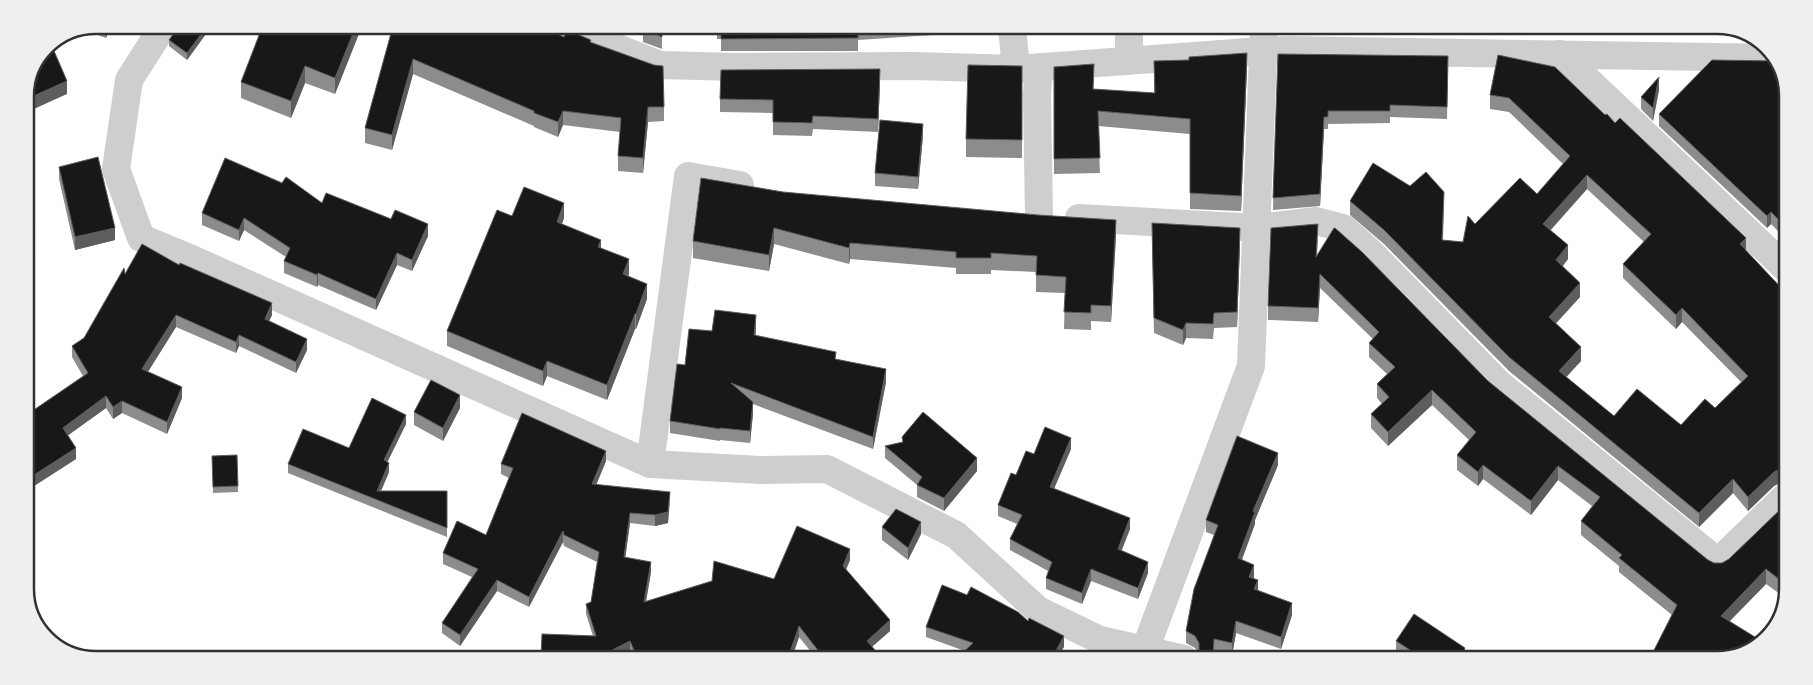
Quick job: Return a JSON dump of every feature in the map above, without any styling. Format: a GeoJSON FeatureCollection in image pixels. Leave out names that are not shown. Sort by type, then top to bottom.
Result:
{"type":"FeatureCollection","features":[{"type":"Feature","properties":{"kind":"street"},"geometry":{"type":"LineString","coordinates":[[158,34],[129,80],[116,170],[142,238],[650,464],[760,470],[827,469],[956,535],[1038,610],[1100,640],[1149,651]]}},
{"type":"Feature","properties":{"kind":"street"},"geometry":{"type":"LineString","coordinates":[[582,34],[660,65],[736,67],[914,66],[1028,68],[1130,61],[1263,39],[1560,54],[1766,58]]}},
{"type":"Feature","properties":{"kind":"street"},"geometry":{"type":"LineString","coordinates":[[1015,34],[1037,95],[1029,215],[1258,228],[1316,221],[1343,228],[1498,382],[1718,562],[1779,504]]}},
{"type":"Feature","properties":{"kind":"street"},"geometry":{"type":"LineString","coordinates":[[1129,34],[1130,61]]}},
{"type":"Feature","properties":{"kind":"street"},"geometry":{"type":"LineString","coordinates":[[1145,650],[1252,366],[1263,39]]}},
{"type":"Feature","properties":{"kind":"street"},"geometry":{"type":"LineString","coordinates":[[1560,54],[1779,261]]}},
{"type":"Feature","properties":{"kind":"street"},"geometry":{"type":"LineString","coordinates":[[650,464],[688,176],[765,189]]}},
{"type":"Feature","properties":{"kind":"building"},"geometry":{"type":"Polygon","coordinates":[[[173,34],[201,34],[187,53],[169,40],[173,34]]]}},
{"type":"Feature","properties":{"kind":"building"},"geometry":{"type":"Polygon","coordinates":[[[260,34],[353,34],[335,78],[305,66],[291,101],[241,82],[260,34]]]}},
{"type":"Feature","properties":{"kind":"building"},"geometry":{"type":"Polygon","coordinates":[[[391,34],[557,34],[564,37],[565,34],[577,34],[591,40],[590,42],[654,65],[663,66],[664,107],[648,107],[643,158],[618,156],[621,118],[563,111],[558,122],[413,59],[392,135],[365,128],[391,34]]]}},
{"type":"Feature","properties":{"kind":"building"},"geometry":{"type":"Polygon","coordinates":[[[721,34],[858,34],[858,38],[721,39],[721,34]]]}},
{"type":"Feature","properties":{"kind":"building"},"geometry":{"type":"Polygon","coordinates":[[[54,50],[67,81],[34,96],[38,72],[44,61],[54,50]]]}},
{"type":"Feature","properties":{"kind":"building"},"geometry":{"type":"Polygon","coordinates":[[[1247,53],[1241,196],[1190,193],[1190,119],[1098,111],[1100,158],[1054,159],[1054,67],[1094,64],[1093,89],[1155,93],[1154,61],[1189,60],[1189,57],[1247,53]]]}},
{"type":"Feature","properties":{"kind":"building"},"geometry":{"type":"Polygon","coordinates":[[[1278,54],[1448,56],[1447,107],[1390,105],[1390,111],[1328,111],[1328,117],[1324,117],[1320,194],[1273,198],[1278,54]]]}},
{"type":"Feature","properties":{"kind":"building"},"geometry":{"type":"Polygon","coordinates":[[[1498,55],[1555,67],[1615,123],[1620,118],[1746,238],[1740,244],[1779,286],[1779,470],[1748,497],[1733,479],[1699,513],[1509,357],[1384,230],[1350,201],[1373,163],[1410,186],[1426,172],[1444,192],[1442,240],[1463,242],[1468,216],[1475,224],[1520,178],[1537,194],[1570,156],[1509,98],[1490,95],[1498,55]],[[1587,175],[1543,224],[1568,245],[1556,260],[1580,283],[1549,317],[1581,347],[1559,371],[1614,416],[1637,389],[1681,425],[1705,399],[1715,408],[1748,376],[1682,308],[1676,315],[1623,264],[1651,234],[1587,175]]]}},
{"type":"Feature","properties":{"kind":"building"},"geometry":{"type":"Polygon","coordinates":[[[1712,60],[1768,61],[1775,72],[1779,91],[1779,220],[1771,212],[1767,216],[1659,114],[1712,60]]]}},
{"type":"Feature","properties":{"kind":"building"},"geometry":{"type":"Polygon","coordinates":[[[968,65],[1022,66],[1022,140],[966,139],[968,65]]]}},
{"type":"Feature","properties":{"kind":"building"},"geometry":{"type":"Polygon","coordinates":[[[880,69],[878,119],[813,116],[812,123],[773,122],[773,100],[720,99],[721,70],[880,69]]]}},
{"type":"Feature","properties":{"kind":"building"},"geometry":{"type":"Polygon","coordinates":[[[1659,77],[1653,108],[1641,97],[1659,77]]]}},
{"type":"Feature","properties":{"kind":"building"},"geometry":{"type":"Polygon","coordinates":[[[880,120],[923,124],[918,177],[875,173],[880,120]]]}},
{"type":"Feature","properties":{"kind":"building"},"geometry":{"type":"Polygon","coordinates":[[[98,157],[115,228],[75,237],[59,167],[98,157]]]}},
{"type":"Feature","properties":{"kind":"building"},"geometry":{"type":"Polygon","coordinates":[[[225,158],[282,183],[286,177],[322,203],[326,193],[391,219],[395,210],[428,224],[412,260],[397,253],[376,299],[318,273],[317,275],[284,261],[290,248],[244,218],[239,230],[202,213],[225,158]]]}},
{"type":"Feature","properties":{"kind":"building"},"geometry":{"type":"Polygon","coordinates":[[[701,178],[783,192],[1038,215],[1116,220],[1111,306],[1091,305],[1091,313],[1064,312],[1066,277],[1036,275],[1037,256],[991,253],[991,258],[956,258],[956,252],[850,243],[849,248],[774,228],[769,255],[693,241],[701,178]]]}},
{"type":"Feature","properties":{"kind":"building"},"geometry":{"type":"Polygon","coordinates":[[[524,187],[564,203],[557,222],[601,240],[598,247],[629,259],[623,274],[647,284],[607,385],[547,361],[543,371],[447,331],[497,210],[512,216],[524,187]]]}},
{"type":"Feature","properties":{"kind":"building"},"geometry":{"type":"Polygon","coordinates":[[[1152,223],[1240,228],[1237,312],[1214,313],[1213,324],[1186,323],[1183,330],[1154,318],[1152,223]]]}},
{"type":"Feature","properties":{"kind":"building"},"geometry":{"type":"Polygon","coordinates":[[[1318,224],[1316,257],[1335,228],[1362,252],[1488,381],[1708,560],[1714,563],[1722,563],[1729,559],[1779,511],[1779,579],[1766,569],[1721,616],[1756,637],[1748,643],[1726,651],[1654,651],[1677,605],[1619,558],[1622,555],[1581,521],[1600,497],[1558,466],[1531,501],[1483,465],[1478,472],[1457,455],[1476,432],[1432,390],[1388,432],[1371,414],[1389,397],[1377,384],[1395,367],[1369,343],[1379,332],[1320,274],[1318,308],[1268,306],[1271,228],[1318,224]]]}},
{"type":"Feature","properties":{"kind":"building"},"geometry":{"type":"Polygon","coordinates":[[[142,244],[179,265],[180,263],[272,303],[265,319],[307,339],[296,362],[239,335],[236,342],[176,315],[142,369],[182,387],[167,422],[122,401],[113,407],[106,396],[63,428],[76,448],[34,475],[34,410],[88,373],[72,346],[84,338],[124,268],[125,274],[142,244]]]}},
{"type":"Feature","properties":{"kind":"building"},"geometry":{"type":"Polygon","coordinates":[[[715,310],[756,315],[754,335],[836,352],[835,359],[886,369],[873,437],[731,383],[753,402],[750,431],[720,429],[670,421],[677,364],[685,365],[689,329],[712,331],[715,310]]]}},
{"type":"Feature","properties":{"kind":"building"},"geometry":{"type":"Polygon","coordinates":[[[431,380],[460,395],[443,428],[414,412],[431,380]]]}},
{"type":"Feature","properties":{"kind":"building"},"geometry":{"type":"Polygon","coordinates":[[[372,398],[406,415],[384,460],[389,463],[377,491],[447,491],[447,528],[288,464],[303,429],[349,448],[372,398]]]}},
{"type":"Feature","properties":{"kind":"building"},"geometry":{"type":"Polygon","coordinates":[[[923,412],[977,458],[944,498],[917,485],[922,477],[885,446],[903,442],[902,437],[923,412]]]}},
{"type":"Feature","properties":{"kind":"building"},"geometry":{"type":"Polygon","coordinates":[[[522,413],[606,451],[592,484],[670,492],[668,512],[655,515],[630,513],[624,557],[651,562],[644,602],[712,581],[714,561],[774,579],[797,526],[850,549],[843,566],[890,620],[867,641],[876,651],[819,651],[799,626],[790,651],[634,651],[630,641],[611,651],[541,651],[542,634],[596,636],[586,604],[591,602],[599,552],[564,535],[563,531],[529,597],[497,580],[460,635],[442,623],[478,569],[443,553],[457,521],[486,535],[513,468],[501,464],[522,413]]]}},
{"type":"Feature","properties":{"kind":"building"},"geometry":{"type":"Polygon","coordinates":[[[1045,427],[1071,438],[1050,487],[1130,518],[1118,549],[1148,562],[1138,588],[1091,569],[1082,593],[1046,578],[1052,562],[1010,539],[1022,515],[998,505],[1011,473],[1016,475],[1026,451],[1034,454],[1045,427]]]}},
{"type":"Feature","properties":{"kind":"building"},"geometry":{"type":"Polygon","coordinates":[[[1237,436],[1278,453],[1253,511],[1255,512],[1238,558],[1254,565],[1249,577],[1258,580],[1254,589],[1292,603],[1281,637],[1236,621],[1232,643],[1214,639],[1213,651],[1199,651],[1199,643],[1195,636],[1186,631],[1194,589],[1218,525],[1206,520],[1237,436]]]}},
{"type":"Feature","properties":{"kind":"building"},"geometry":{"type":"Polygon","coordinates":[[[237,455],[238,486],[213,487],[212,456],[237,455]]]}},
{"type":"Feature","properties":{"kind":"building"},"geometry":{"type":"Polygon","coordinates":[[[896,509],[921,522],[908,548],[882,527],[896,509]]]}},
{"type":"Feature","properties":{"kind":"building"},"geometry":{"type":"Polygon","coordinates":[[[942,585],[967,595],[971,587],[1018,612],[1028,621],[1029,618],[1064,636],[1056,651],[964,651],[973,643],[926,627],[942,585]]]}},
{"type":"Feature","properties":{"kind":"building"},"geometry":{"type":"Polygon","coordinates":[[[1414,614],[1465,648],[1463,651],[1412,651],[1396,641],[1414,614]]]}}]}
